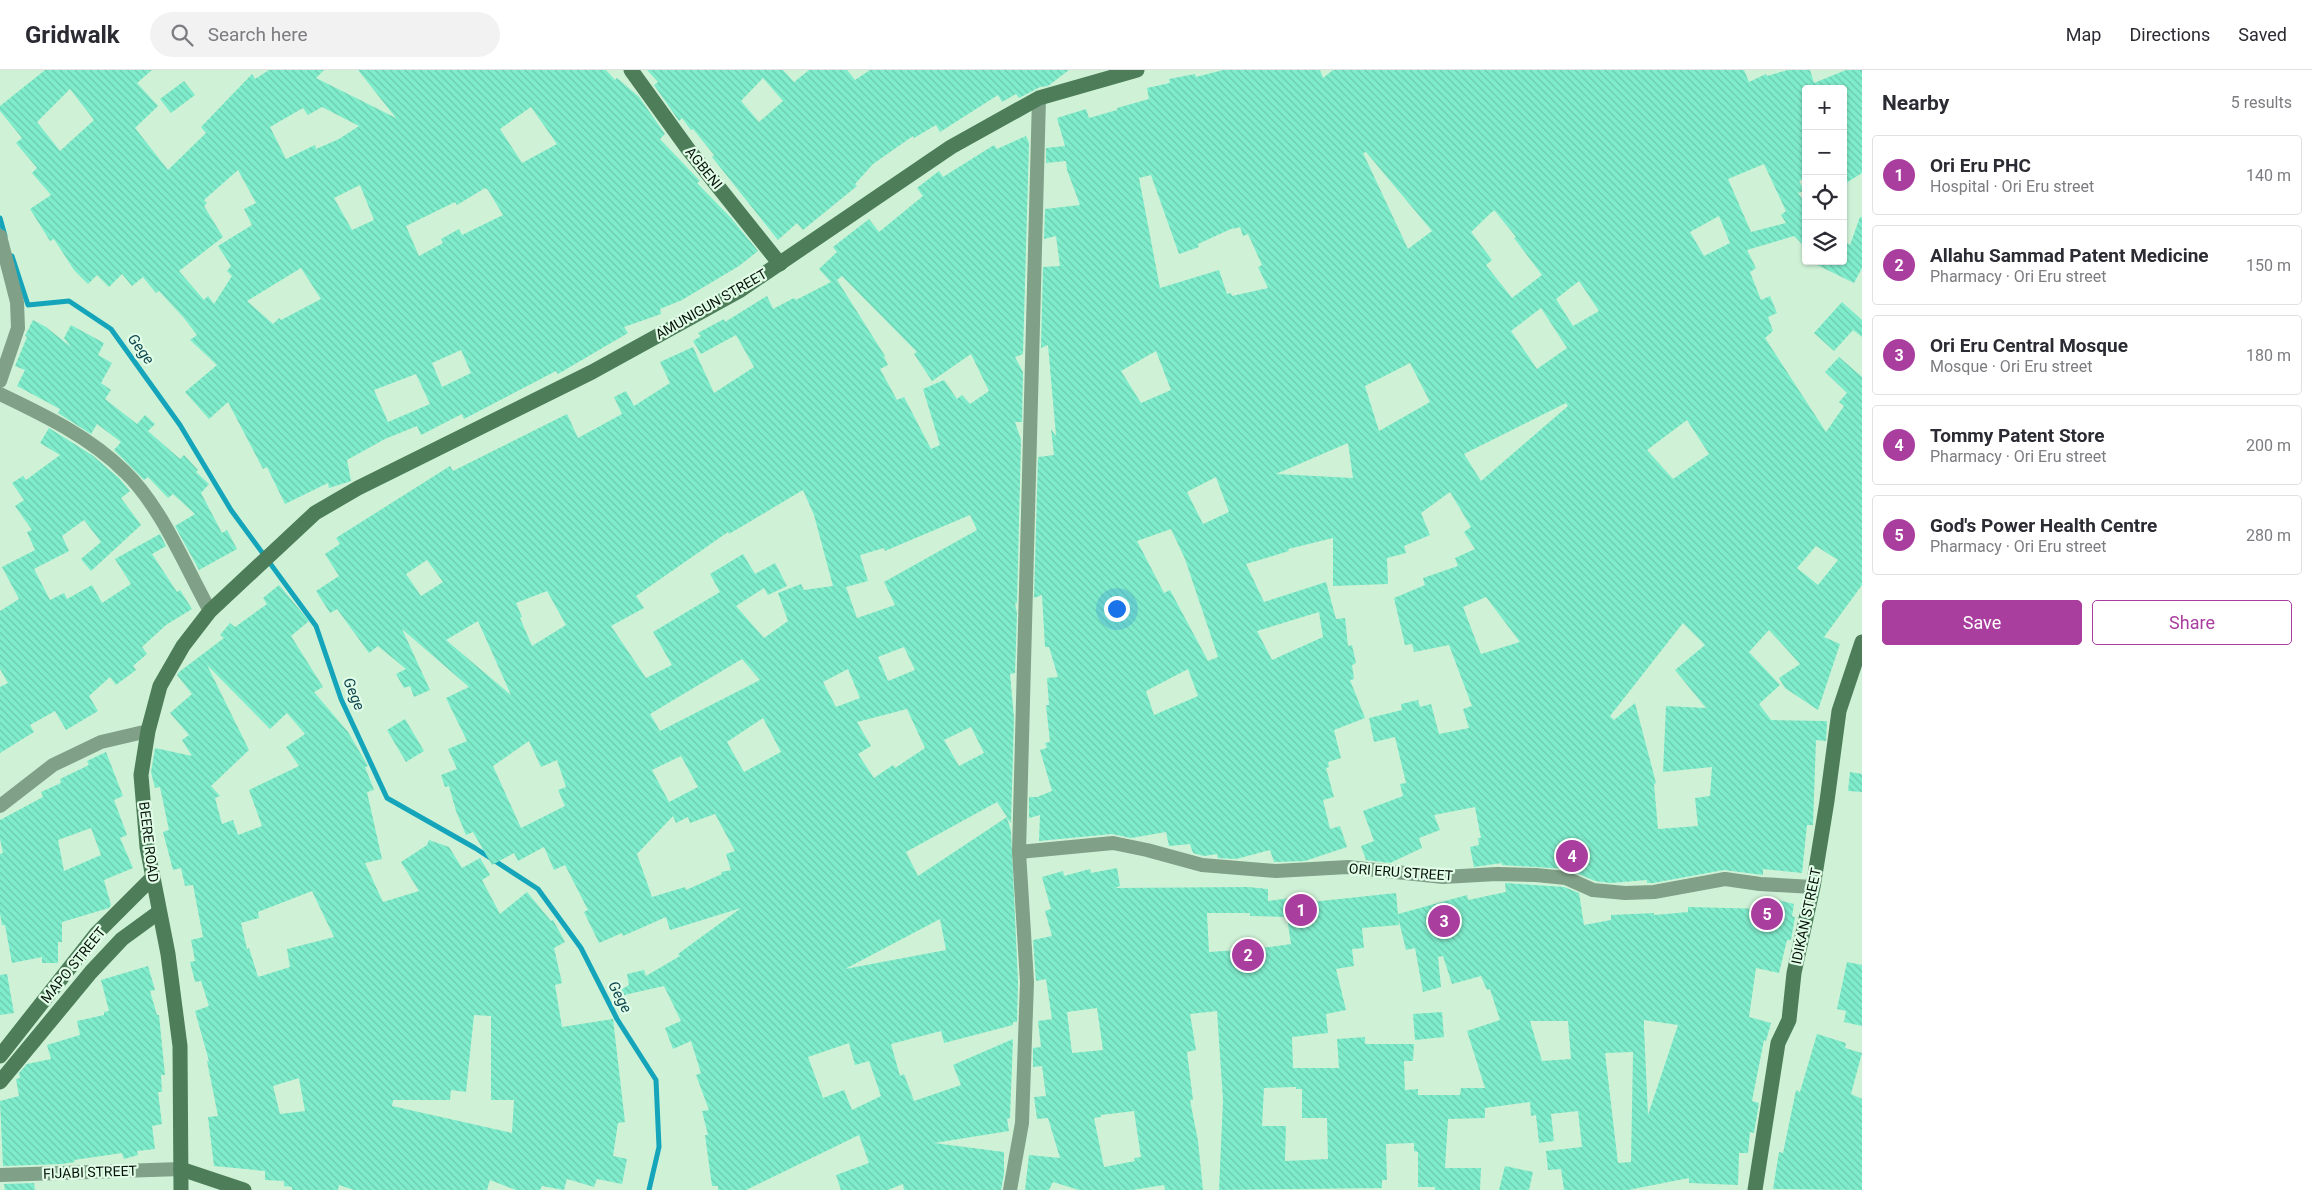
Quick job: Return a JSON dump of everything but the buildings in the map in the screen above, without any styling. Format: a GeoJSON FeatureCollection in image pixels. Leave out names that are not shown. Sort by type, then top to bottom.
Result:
{"type":"FeatureCollection","features":[{"type":"Feature","properties":{"kind":"main road","name":"AGBENI"},"geometry":{"type":"LineString","coordinates":[[631,70],[688,149],[780,264]]}},
{"type":"Feature","properties":{"kind":"main road","name":"AMUNIGUN STREET"},"geometry":{"type":"LineString","coordinates":[[284,541],[315,513],[358,488],[592,372],[739,291],[951,147],[1039,98],[1138,70]]}},
{"type":"Feature","properties":{"kind":"main road","name":"BEERE ROAD"},"geometry":{"type":"LineString","coordinates":[[180,1190],[180,1046],[168,954],[147,847],[141,775],[148,731],[160,686],[183,646],[210,611],[284,541]]}},
{"type":"Feature","properties":{"kind":"main road","name":"IDIKAN STREET"},"geometry":{"type":"LineString","coordinates":[[1754,1190],[1778,1043],[1789,1020],[1794,974],[1813,887],[1839,711],[1862,642]]}},
{"type":"Feature","properties":{"kind":"main road","name":"MAPO STREET"},"geometry":{"type":"LineString","coordinates":[[0,1056],[97,932],[152,878]]}},
{"type":"Feature","properties":{"kind":"main road","name":"MAPO STREET"},"geometry":{"type":"LineString","coordinates":[[0,1082],[91,972],[122,939],[159,912]]}},
{"type":"Feature","properties":{"kind":"main road"},"geometry":{"type":"LineString","coordinates":[[181,1169],[244,1190]]}},
{"type":"Feature","properties":{"kind":"street"},"geometry":{"type":"LineString","coordinates":[[1010,1190],[1022,1123],[1027,982],[1019,852],[1039,98]]}},
{"type":"Feature","properties":{"kind":"street"},"geometry":{"type":"LineString","coordinates":[[0,236],[17,302],[18,328],[0,381]]}},
{"type":"Feature","properties":{"kind":"street"},"geometry":{"type":"LineString","coordinates":[[0,394],[63,426],[94,445],[126,473],[153,506],[210,611]]}},
{"type":"Feature","properties":{"kind":"street"},"geometry":{"type":"LineString","coordinates":[[0,806],[53,764],[101,742],[148,731]]}},
{"type":"Feature","properties":{"kind":"street","name":"ORI ERU STREET"},"geometry":{"type":"LineString","coordinates":[[1019,852],[1113,843],[1202,865],[1276,871],[1348,867],[1443,877],[1496,874],[1536,875],[1566,878],[1593,890],[1625,893],[1654,892],[1725,880],[1813,887]]}},
{"type":"Feature","properties":{"kind":"street","name":"FIJABI STREET"},"geometry":{"type":"LineString","coordinates":[[0,1175],[181,1169]]}},
{"type":"Feature","properties":{"kind":"waterway","name":"Gege"},"geometry":{"type":"LineString","coordinates":[[0,218],[5,236]]}},
{"type":"Feature","properties":{"kind":"waterway","name":"Gege"},"geometry":{"type":"LineString","coordinates":[[12,256],[28,305],[69,301],[111,329],[180,425],[231,510],[316,626],[341,699],[387,798],[475,848],[538,889],[581,948],[617,1019],[656,1080],[659,1147],[649,1190]]}},
{"type":"Feature","properties":{"kind":"place","name":"Tommy Patent Store"},"geometry":{"type":"Point","coordinates":[1572,856]}},
{"type":"Feature","properties":{"kind":"place","name":"Ori Eru PHC"},"geometry":{"type":"Point","coordinates":[1301,910]}},
{"type":"Feature","properties":{"kind":"place","name":"God's Power Health Centre"},"geometry":{"type":"Point","coordinates":[1767,914]}},
{"type":"Feature","properties":{"kind":"place","name":"Ori Eru Central Mosque"},"geometry":{"type":"Point","coordinates":[1444,921]}},
{"type":"Feature","properties":{"kind":"place","name":"Allahu Sammad Patent Medicine"},"geometry":{"type":"Point","coordinates":[1248,955]}}]}
